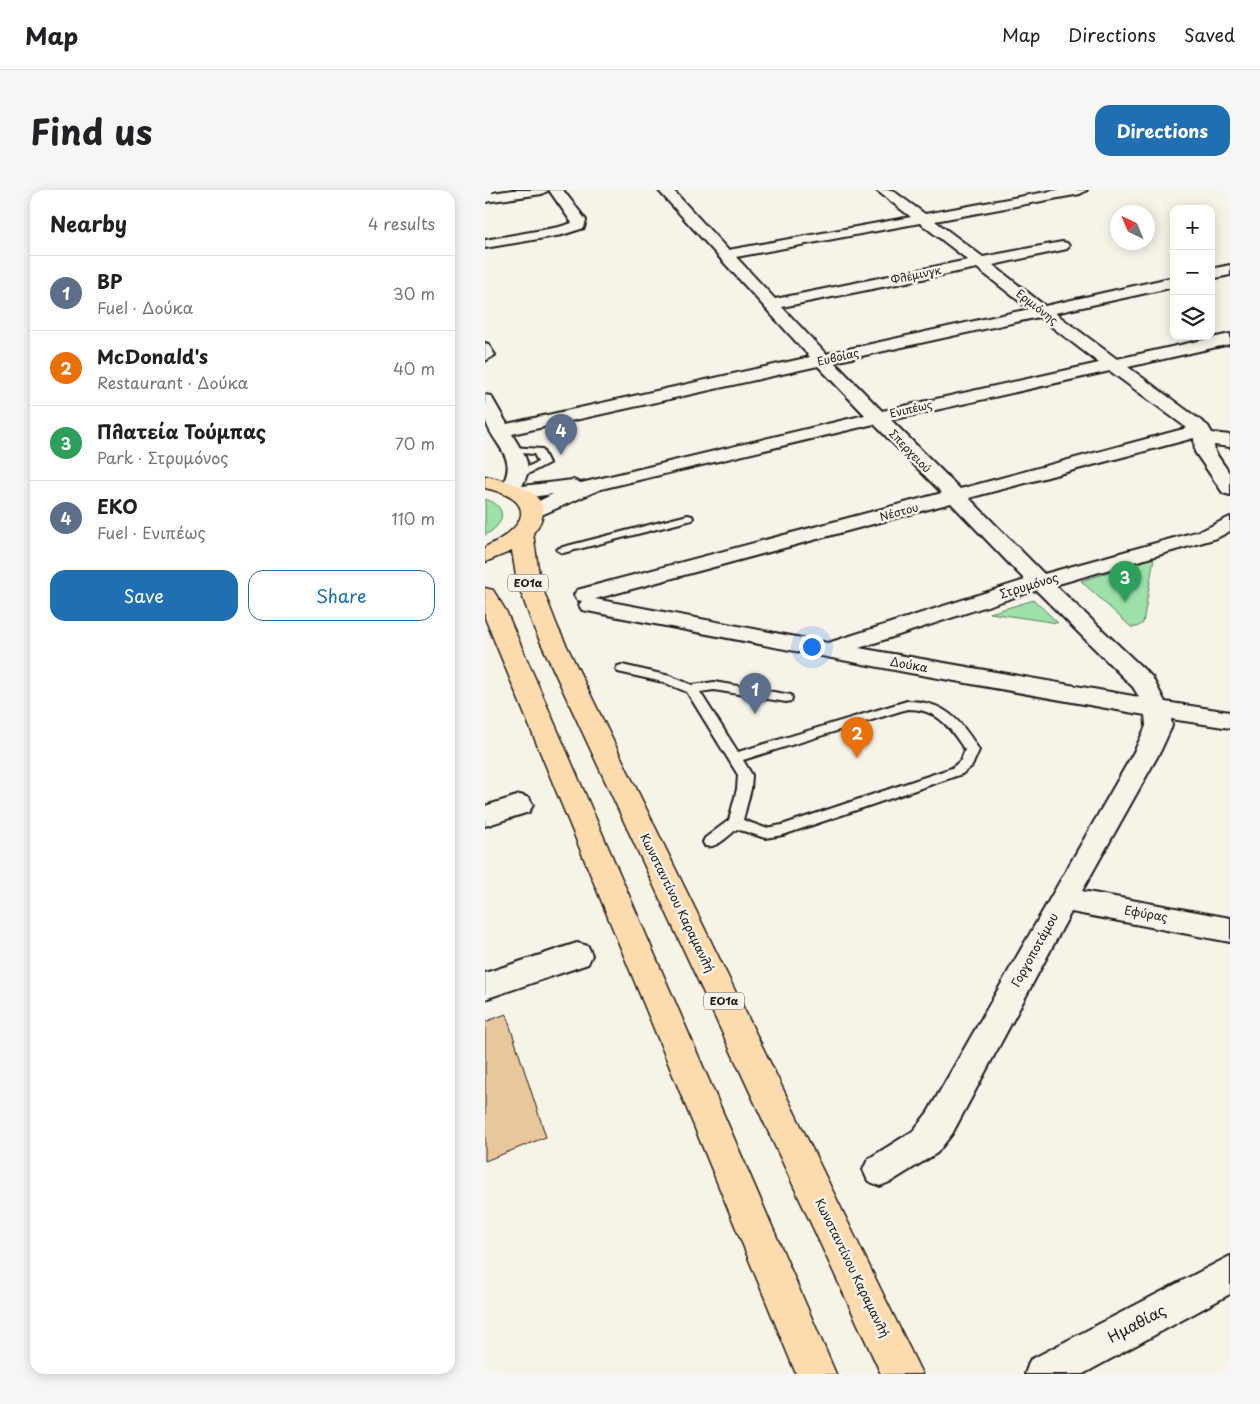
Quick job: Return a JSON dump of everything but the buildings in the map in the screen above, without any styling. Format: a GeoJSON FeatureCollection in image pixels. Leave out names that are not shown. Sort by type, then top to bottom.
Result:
{"type":"FeatureCollection","features":[{"type":"Feature","properties":{"kind":"main road"},"geometry":{"type":"LineString","coordinates":[[503,482],[528,499],[532,512]]}},
{"type":"Feature","properties":{"kind":"main road","name":"Κωνσταντίνου Καραμανλή"},"geometry":{"type":"LineString","coordinates":[[532,512],[529,525],[522,534],[523,561],[545,628],[902,1374]]}},
{"type":"Feature","properties":{"kind":"main road"},"geometry":{"type":"LineString","coordinates":[[485,555],[511,543],[522,534]]}},
{"type":"Feature","properties":{"kind":"main road"},"geometry":{"type":"LineString","coordinates":[[485,595],[494,611],[815,1374]]}},
{"type":"Feature","properties":{"kind":"street"},"geometry":{"type":"LineString","coordinates":[[485,198],[542,190]]}},
{"type":"Feature","properties":{"kind":"street"},"geometry":{"type":"LineString","coordinates":[[485,244],[563,231],[579,224],[579,220],[556,190]]}},
{"type":"Feature","properties":{"kind":"street","name":"Σπερχειού"},"geometry":{"type":"LineString","coordinates":[[665,190],[724,256],[877,417],[1143,684],[1157,709]]}},
{"type":"Feature","properties":{"kind":"street","name":"Ερμιόνης"},"geometry":{"type":"LineString","coordinates":[[883,190],[951,239],[1041,311],[1199,430]]}},
{"type":"Feature","properties":{"kind":"street"},"geometry":{"type":"LineString","coordinates":[[724,256],[1080,190]]}},
{"type":"Feature","properties":{"kind":"street","name":"Φλέμινγκ"},"geometry":{"type":"LineString","coordinates":[[771,305],[1061,246]]}},
{"type":"Feature","properties":{"kind":"street"},"geometry":{"type":"LineString","coordinates":[[1215,273],[1230,270]]}},
{"type":"Feature","properties":{"kind":"street","name":"Ευβοίας"},"geometry":{"type":"LineString","coordinates":[[502,431],[1170,283]]}},
{"type":"Feature","properties":{"kind":"street","name":"Ενιπέως"},"geometry":{"type":"LineString","coordinates":[[532,512],[594,485],[877,417],[1230,339]]}},
{"type":"Feature","properties":{"kind":"street"},"geometry":{"type":"LineString","coordinates":[[485,400],[519,466],[503,482]]}},
{"type":"Feature","properties":{"kind":"street"},"geometry":{"type":"LineString","coordinates":[[1199,430],[1205,452],[1230,489]]}},
{"type":"Feature","properties":{"kind":"street","name":"Νέστου"},"geometry":{"type":"LineString","coordinates":[[587,600],[1199,430],[1230,441]]}},
{"type":"Feature","properties":{"kind":"street","name":"Ενιπέως"},"geometry":{"type":"LineString","coordinates":[[503,482],[594,485]]}},
{"type":"Feature","properties":{"kind":"street","name":"Στρυμόνος"},"geometry":{"type":"LineString","coordinates":[[829,650],[1040,582],[1210,534],[1230,523]]}},
{"type":"Feature","properties":{"kind":"street","name":"Δούκα"},"geometry":{"type":"LineString","coordinates":[[587,600],[829,650],[1157,709],[1230,720]]}},
{"type":"Feature","properties":{"kind":"street","name":"Γοργοποτάμου"},"geometry":{"type":"LineString","coordinates":[[880,1170],[925,1142],[940,1123],[1063,899],[1148,750],[1159,726],[1157,709]]}},
{"type":"Feature","properties":{"kind":"street"},"geometry":{"type":"LineString","coordinates":[[485,816],[520,805]]}},
{"type":"Feature","properties":{"kind":"street","name":"Εφύρας"},"geometry":{"type":"LineString","coordinates":[[1063,899],[1230,930]]}},
{"type":"Feature","properties":{"kind":"street"},"geometry":{"type":"LineString","coordinates":[[485,986],[577,955]]}},
{"type":"Feature","properties":{"kind":"street","name":"Ημαθίας"},"geometry":{"type":"LineString","coordinates":[[1044,1374],[1230,1274]]}},
{"type":"Feature","properties":{"kind":"lane"},"geometry":{"type":"LineString","coordinates":[[485,346],[491,355],[485,358]]}},
{"type":"Feature","properties":{"kind":"lane"},"geometry":{"type":"LineString","coordinates":[[503,482],[544,463],[538,451],[512,450]]}},
{"type":"Feature","properties":{"kind":"lane"},"geometry":{"type":"LineString","coordinates":[[563,550],[689,518]]}},
{"type":"Feature","properties":{"kind":"lane"},"geometry":{"type":"LineString","coordinates":[[622,669],[666,679],[691,689],[714,686],[786,698]]}},
{"type":"Feature","properties":{"kind":"lane"},"geometry":{"type":"LineString","coordinates":[[691,689],[745,775],[744,789],[735,824],[710,842]]}},
{"type":"Feature","properties":{"kind":"lane"},"geometry":{"type":"LineString","coordinates":[[734,758],[907,705],[920,704],[935,708],[954,725],[971,750],[967,762],[957,771],[783,830],[765,833],[735,824]]}},
{"type":"Feature","properties":{"kind":"green space"},"geometry":{"type":"Polygon","coordinates":[[[485,499],[498,506],[501,516],[497,526],[485,535],[485,499]]]}},
{"type":"Feature","properties":{"kind":"green space"},"geometry":{"type":"Polygon","coordinates":[[[1154,558],[1143,623],[1137,627],[1131,627],[1081,581],[1154,558]]]}},
{"type":"Feature","properties":{"kind":"green space"},"geometry":{"type":"Polygon","coordinates":[[[1034,600],[1058,623],[990,613],[1034,600]]]}},
{"type":"Feature","properties":{"kind":"place","name":"EKO"},"geometry":{"type":"Point","coordinates":[561,455]}},
{"type":"Feature","properties":{"kind":"place","name":"Πλατεία Τούμπας"},"geometry":{"type":"Point","coordinates":[1125,602]}},
{"type":"Feature","properties":{"kind":"place","name":"BP"},"geometry":{"type":"Point","coordinates":[755,714]}},
{"type":"Feature","properties":{"kind":"place","name":"McDonald's"},"geometry":{"type":"Point","coordinates":[857,758]}}]}
